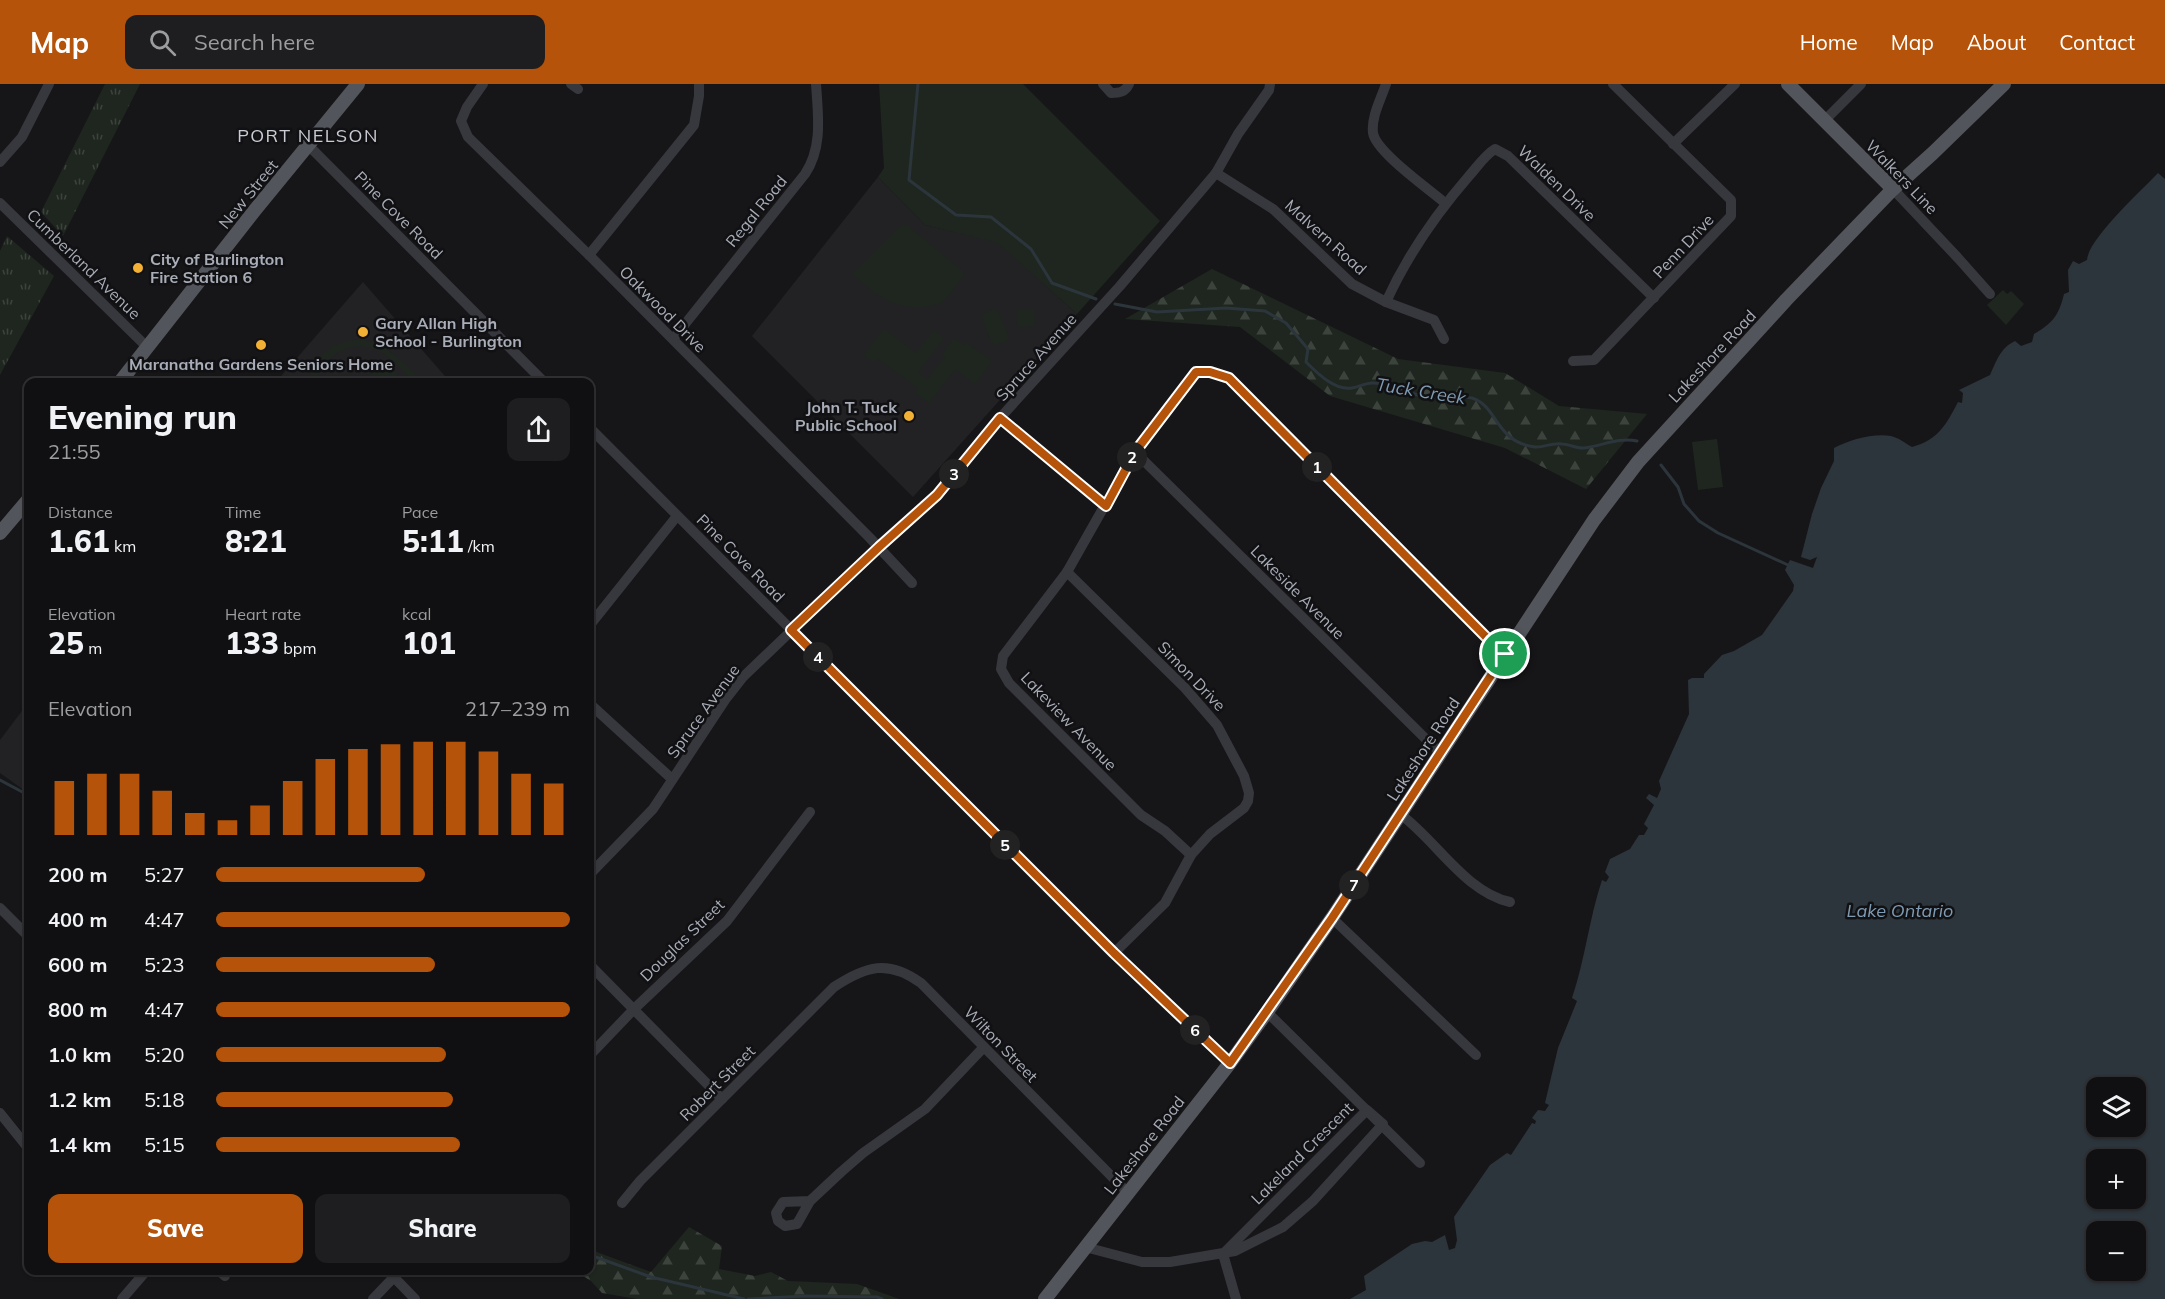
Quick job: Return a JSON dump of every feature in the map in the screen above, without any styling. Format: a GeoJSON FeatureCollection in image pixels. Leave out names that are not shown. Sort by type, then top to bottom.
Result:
{"type":"FeatureCollection","features":[{"type":"Feature","properties":{"kind":"main road","name":"New Street"},"geometry":{"type":"LineString","coordinates":[[123,378],[358,84]]}},
{"type":"Feature","properties":{"kind":"main road","name":"Walkers Line"},"geometry":{"type":"LineString","coordinates":[[1788,84],[1893,189]]}},
{"type":"Feature","properties":{"kind":"main road","name":"Lakeshore Road"},"geometry":{"type":"LineString","coordinates":[[1045,1299],[1230,1063],[1267,1012],[1332,918],[1594,519],[1626,476],[1786,300],[1893,189],[2004,84]]}},
{"type":"Feature","properties":{"kind":"main road"},"geometry":{"type":"LineString","coordinates":[[0,533],[24,505]]}},
{"type":"Feature","properties":{"kind":"street"},"geometry":{"type":"LineString","coordinates":[[0,162],[22,137],[49,84]]}},
{"type":"Feature","properties":{"kind":"street","name":"Oakwood Drive"},"geometry":{"type":"LineString","coordinates":[[483,84],[467,107],[461,121],[468,137],[673,339],[912,583]]}},
{"type":"Feature","properties":{"kind":"street"},"geometry":{"type":"LineString","coordinates":[[589,255],[694,125],[699,84]]}},
{"type":"Feature","properties":{"kind":"street","name":"Regal Road"},"geometry":{"type":"LineString","coordinates":[[673,339],[814,160],[818,142],[816,84]]}},
{"type":"Feature","properties":{"kind":"street"},"geometry":{"type":"LineString","coordinates":[[1103,84],[1111,93],[1119,93],[1130,84]]}},
{"type":"Feature","properties":{"kind":"street","name":"Spruce Avenue"},"geometry":{"type":"LineString","coordinates":[[594,870],[653,809],[725,700],[743,677],[937,495],[1000,418],[1120,286],[1216,173],[1238,134],[1269,90],[1270,84]]}},
{"type":"Feature","properties":{"kind":"street"},"geometry":{"type":"LineString","coordinates":[[1386,84],[1373,121],[1373,134],[1380,148],[1445,203]]}},
{"type":"Feature","properties":{"kind":"street","name":"Penn Drive"},"geometry":{"type":"LineString","coordinates":[[1573,361],[1594,360],[1731,216],[1731,200],[1613,84]]}},
{"type":"Feature","properties":{"kind":"street"},"geometry":{"type":"LineString","coordinates":[[1673,144],[1735,84]]}},
{"type":"Feature","properties":{"kind":"street"},"geometry":{"type":"LineString","coordinates":[[1825,120],[1861,84]]}},
{"type":"Feature","properties":{"kind":"street","name":"Pine Cove Road"},"geometry":{"type":"LineString","coordinates":[[308,145],[540,378]]}},
{"type":"Feature","properties":{"kind":"street","name":"Walden Drive"},"geometry":{"type":"LineString","coordinates":[[1386,302],[1401,269],[1445,203],[1492,151],[1499,150],[1508,156],[1654,298]]}},
{"type":"Feature","properties":{"kind":"street","name":"Malvern Road"},"geometry":{"type":"LineString","coordinates":[[1216,173],[1273,209],[1352,284],[1386,302],[1434,320],[1444,339]]}},
{"type":"Feature","properties":{"kind":"street","name":"Walkers Line"},"geometry":{"type":"LineString","coordinates":[[1893,189],[1990,294]]}},
{"type":"Feature","properties":{"kind":"street","name":"Cumberland Avenue"},"geometry":{"type":"LineString","coordinates":[[0,203],[147,347]]}},
{"type":"Feature","properties":{"kind":"street","name":"Lakeview Avenue"},"geometry":{"type":"LineString","coordinates":[[1191,855],[1165,831],[1141,815],[1010,683],[1001,669],[1003,656],[1067,572],[1135,452],[1196,372],[1210,372],[1229,378],[1505,654]]}},
{"type":"Feature","properties":{"kind":"street"},"geometry":{"type":"LineString","coordinates":[[1000,418],[1106,506]]}},
{"type":"Feature","properties":{"kind":"street","name":"Pine Cove Road"},"geometry":{"type":"LineString","coordinates":[[594,432],[1114,953],[1230,1063]]}},
{"type":"Feature","properties":{"kind":"street","name":"Lakeside Avenue"},"geometry":{"type":"LineString","coordinates":[[1135,452],[1434,747],[1442,752]]}},
{"type":"Feature","properties":{"kind":"street"},"geometry":{"type":"LineString","coordinates":[[594,620],[677,516]]}},
{"type":"Feature","properties":{"kind":"street","name":"Simon Drive"},"geometry":{"type":"LineString","coordinates":[[1067,572],[1185,688],[1217,725],[1244,776],[1249,793],[1244,808],[1210,834],[1191,855],[1165,903],[1114,953]]}},
{"type":"Feature","properties":{"kind":"street"},"geometry":{"type":"LineString","coordinates":[[594,708],[672,779]]}},
{"type":"Feature","properties":{"kind":"street","name":"Douglas Street"},"geometry":{"type":"LineString","coordinates":[[594,1050],[727,921],[810,812]]}},
{"type":"Feature","properties":{"kind":"street"},"geometry":{"type":"LineString","coordinates":[[1400,814],[1477,887],[1494,898],[1510,902]]}},
{"type":"Feature","properties":{"kind":"street"},"geometry":{"type":"LineString","coordinates":[[0,908],[24,932]]}},
{"type":"Feature","properties":{"kind":"street"},"geometry":{"type":"LineString","coordinates":[[1332,918],[1476,1055]]}},
{"type":"Feature","properties":{"kind":"street","name":"Wilton Street"},"geometry":{"type":"LineString","coordinates":[[834,987],[855,973],[878,967],[906,972],[921,983],[982,1048],[1128,1193]]}},
{"type":"Feature","properties":{"kind":"street"},"geometry":{"type":"LineString","coordinates":[[594,969],[722,1099]]}},
{"type":"Feature","properties":{"kind":"street","name":"Robert Street"},"geometry":{"type":"LineString","coordinates":[[622,1203],[640,1181],[834,987]]}},
{"type":"Feature","properties":{"kind":"street"},"geometry":{"type":"LineString","coordinates":[[1267,1012],[1420,1163]]}},
{"type":"Feature","properties":{"kind":"street"},"geometry":{"type":"LineString","coordinates":[[810,1202],[863,1153],[925,1109],[982,1048]]}},
{"type":"Feature","properties":{"kind":"street","name":"Lakeland Crescent"},"geometry":{"type":"LineString","coordinates":[[1223,1254],[1367,1110],[1383,1124]]}},
{"type":"Feature","properties":{"kind":"street"},"geometry":{"type":"LineString","coordinates":[[0,1113],[24,1143]]}},
{"type":"Feature","properties":{"kind":"street"},"geometry":{"type":"LineString","coordinates":[[1085,1246],[1142,1262],[1170,1262],[1235,1251],[1283,1227],[1313,1201],[1383,1124]]}},
{"type":"Feature","properties":{"kind":"street"},"geometry":{"type":"LineString","coordinates":[[1223,1254],[1236,1299]]}},
{"type":"Feature","properties":{"kind":"street"},"geometry":{"type":"LineString","coordinates":[[122,1299],[143,1275]]}},
{"type":"Feature","properties":{"kind":"street"},"geometry":{"type":"LineString","coordinates":[[373,1299],[389,1275]]}},
{"type":"Feature","properties":{"kind":"street"},"geometry":{"type":"LineString","coordinates":[[391,1275],[415,1299]]}},
{"type":"Feature","properties":{"kind":"shaded area","name":"John T. Tuck Public School"},"geometry":{"type":"Polygon","coordinates":[[[878,177],[925,225],[998,242],[1077,314],[913,497],[752,336],[878,177]]]}},
{"type":"Feature","properties":{"kind":"shaded area","name":"Gary Allan High School - Burlington"},"geometry":{"type":"Polygon","coordinates":[[[363,282],[447,378],[279,378],[363,282]]]}},
{"type":"Feature","properties":{"kind":"shaded area"},"geometry":{"type":"Polygon","coordinates":[[[24,708],[24,790],[0,773],[0,740],[24,708]]]}},
{"type":"Feature","properties":{"kind":"green space"},"geometry":{"type":"Polygon","coordinates":[[[105,84],[140,84],[63,236],[41,212],[105,84]]]}},
{"type":"Feature","properties":{"kind":"green space"},"geometry":{"type":"Polygon","coordinates":[[[879,84],[1023,84],[1160,221],[1077,314],[998,243],[925,225],[878,177],[884,168],[879,84]]]}},
{"type":"Feature","properties":{"kind":"green space"},"geometry":{"type":"Polygon","coordinates":[[[901,226],[908,226],[965,273],[951,293],[938,304],[912,307],[893,303],[876,294],[853,274],[901,226]]]}},
{"type":"Feature","properties":{"kind":"green space"},"geometry":{"type":"Polygon","coordinates":[[[7,236],[54,276],[0,375],[0,251],[7,236]]]}},
{"type":"Feature","properties":{"kind":"green space"},"geometry":{"type":"Polygon","coordinates":[[[1212,269],[1398,359],[1505,373],[1559,406],[1647,414],[1586,489],[1505,448],[1330,396],[1240,327],[1125,319],[1212,269]]]}},
{"type":"Feature","properties":{"kind":"green space"},"geometry":{"type":"Polygon","coordinates":[[[2003,290],[2007,294],[2011,291],[2024,304],[2006,325],[1987,305],[2003,290]]]}},
{"type":"Feature","properties":{"kind":"green space"},"geometry":{"type":"Polygon","coordinates":[[[994,309],[999,312],[1009,338],[996,345],[991,343],[982,317],[984,313],[994,309]]]}},
{"type":"Feature","properties":{"kind":"green space"},"geometry":{"type":"Polygon","coordinates":[[[1034,309],[1035,326],[1018,327],[1017,310],[1034,309]]]}},
{"type":"Feature","properties":{"kind":"green space"},"geometry":{"type":"Polygon","coordinates":[[[884,329],[916,353],[934,330],[944,338],[918,372],[927,380],[945,357],[942,354],[954,338],[964,345],[966,342],[992,361],[975,384],[955,369],[929,403],[915,393],[918,388],[877,358],[873,362],[864,355],[884,329]]]}},
{"type":"Feature","properties":{"kind":"green space"},"geometry":{"type":"Polygon","coordinates":[[[360,339],[379,345],[402,361],[419,378],[410,378],[379,351],[369,347],[359,347],[349,348],[332,357],[319,372],[317,378],[310,378],[320,357],[333,347],[360,339]]]}},
{"type":"Feature","properties":{"kind":"green space"},"geometry":{"type":"Polygon","coordinates":[[[384,361],[402,378],[367,378],[384,361]]]}},
{"type":"Feature","properties":{"kind":"green space"},"geometry":{"type":"Polygon","coordinates":[[[1717,439],[1723,487],[1698,490],[1692,442],[1717,439]]]}},
{"type":"Feature","properties":{"kind":"green space"},"geometry":{"type":"Polygon","coordinates":[[[689,1227],[722,1246],[719,1269],[755,1276],[771,1272],[788,1281],[857,1284],[899,1299],[637,1299],[602,1293],[581,1275],[594,1275],[594,1250],[651,1272],[689,1227]]]}},
{"type":"Feature","properties":{"kind":"water","name":"Lake Ontario"},"geometry":{"type":"Polygon","coordinates":[[[2158,173],[2165,179],[2165,1299],[1350,1299],[1366,1290],[1364,1276],[1412,1244],[1432,1242],[1445,1235],[1449,1250],[1455,1248],[1457,1240],[1454,1217],[1490,1165],[1507,1153],[1511,1155],[1532,1123],[1535,1124],[1536,1121],[1532,1118],[1538,1110],[1545,1111],[1549,1105],[1545,1103],[1558,1048],[1577,1001],[1572,998],[1602,880],[1606,882],[1609,877],[1605,872],[1610,859],[1630,849],[1639,835],[1644,835],[1648,828],[1644,824],[1654,805],[1646,798],[1649,794],[1657,798],[1661,789],[1659,781],[1689,714],[1688,680],[1704,678],[1704,674],[1722,655],[1762,635],[1793,591],[1794,585],[1785,570],[1790,560],[1813,568],[1817,557],[1810,560],[1801,557],[1812,514],[1834,461],[1834,448],[1847,442],[1877,435],[1897,438],[1912,447],[1935,436],[1958,402],[1962,403],[1963,393],[1959,390],[1990,375],[2006,347],[2015,341],[2021,346],[2032,342],[2034,334],[2054,318],[2064,294],[2069,292],[2068,270],[2073,261],[2079,264],[2087,260],[2096,240],[2158,173]]]}},
{"type":"Feature","properties":{"kind":"waterway","name":"Tuck Creek"},"geometry":{"type":"LineString","coordinates":[[918,84],[909,180],[956,215],[991,217],[1031,249],[1052,283],[1096,299]]}},
{"type":"Feature","properties":{"kind":"waterway","name":"Tuck Creek"},"geometry":{"type":"LineString","coordinates":[[1115,304],[1157,312],[1226,308],[1265,311],[1286,323],[1308,349],[1306,362],[1333,384],[1346,388],[1380,383],[1422,396],[1472,398],[1481,402],[1504,431],[1522,444],[1535,447],[1565,444],[1581,448],[1617,441],[1637,441]]}},
{"type":"Feature","properties":{"kind":"waterway","name":"Tuck Creek"},"geometry":{"type":"LineString","coordinates":[[1661,465],[1678,487],[1684,504],[1699,521],[1718,533],[1788,565]]}},
{"type":"Feature","properties":{"kind":"waterway"},"geometry":{"type":"LineString","coordinates":[[0,780],[24,793]]}},
{"type":"Feature","properties":{"kind":"waterway"},"geometry":{"type":"LineString","coordinates":[[594,1256],[651,1277],[744,1299]]}},
{"type":"Feature","properties":{"kind":"waterway"},"geometry":{"type":"LineString","coordinates":[[748,1299],[806,1296],[877,1297],[882,1299]]}},
{"type":"Feature","properties":{"kind":"place","name":"City of Burlington Fire Station 6"},"geometry":{"type":"Point","coordinates":[138,268]}},
{"type":"Feature","properties":{"kind":"place","name":"Gary Allan High School - Burlington"},"geometry":{"type":"Point","coordinates":[363,332]}},
{"type":"Feature","properties":{"kind":"place","name":"Maranatha Gardens Seniors Home"},"geometry":{"type":"Point","coordinates":[261,345]}},
{"type":"Feature","properties":{"kind":"place","name":"John T. Tuck Public School"},"geometry":{"type":"Point","coordinates":[909,416]}},
{"type":"Feature","properties":{"kind":"district","name":"PORT NELSON"},"geometry":{"type":"Point","coordinates":[308,135]}},
{"type":"Feature","properties":{"kind":"route"},"geometry":{"type":"LineString","coordinates":[[1196,372],[1210,372],[1229,378],[1505,654],[1332,918],[1230,1063],[1114,953],[791,630],[937,495],[1000,418],[1106,506],[1135,452],[1186,382],[1196,372]]}}]}
